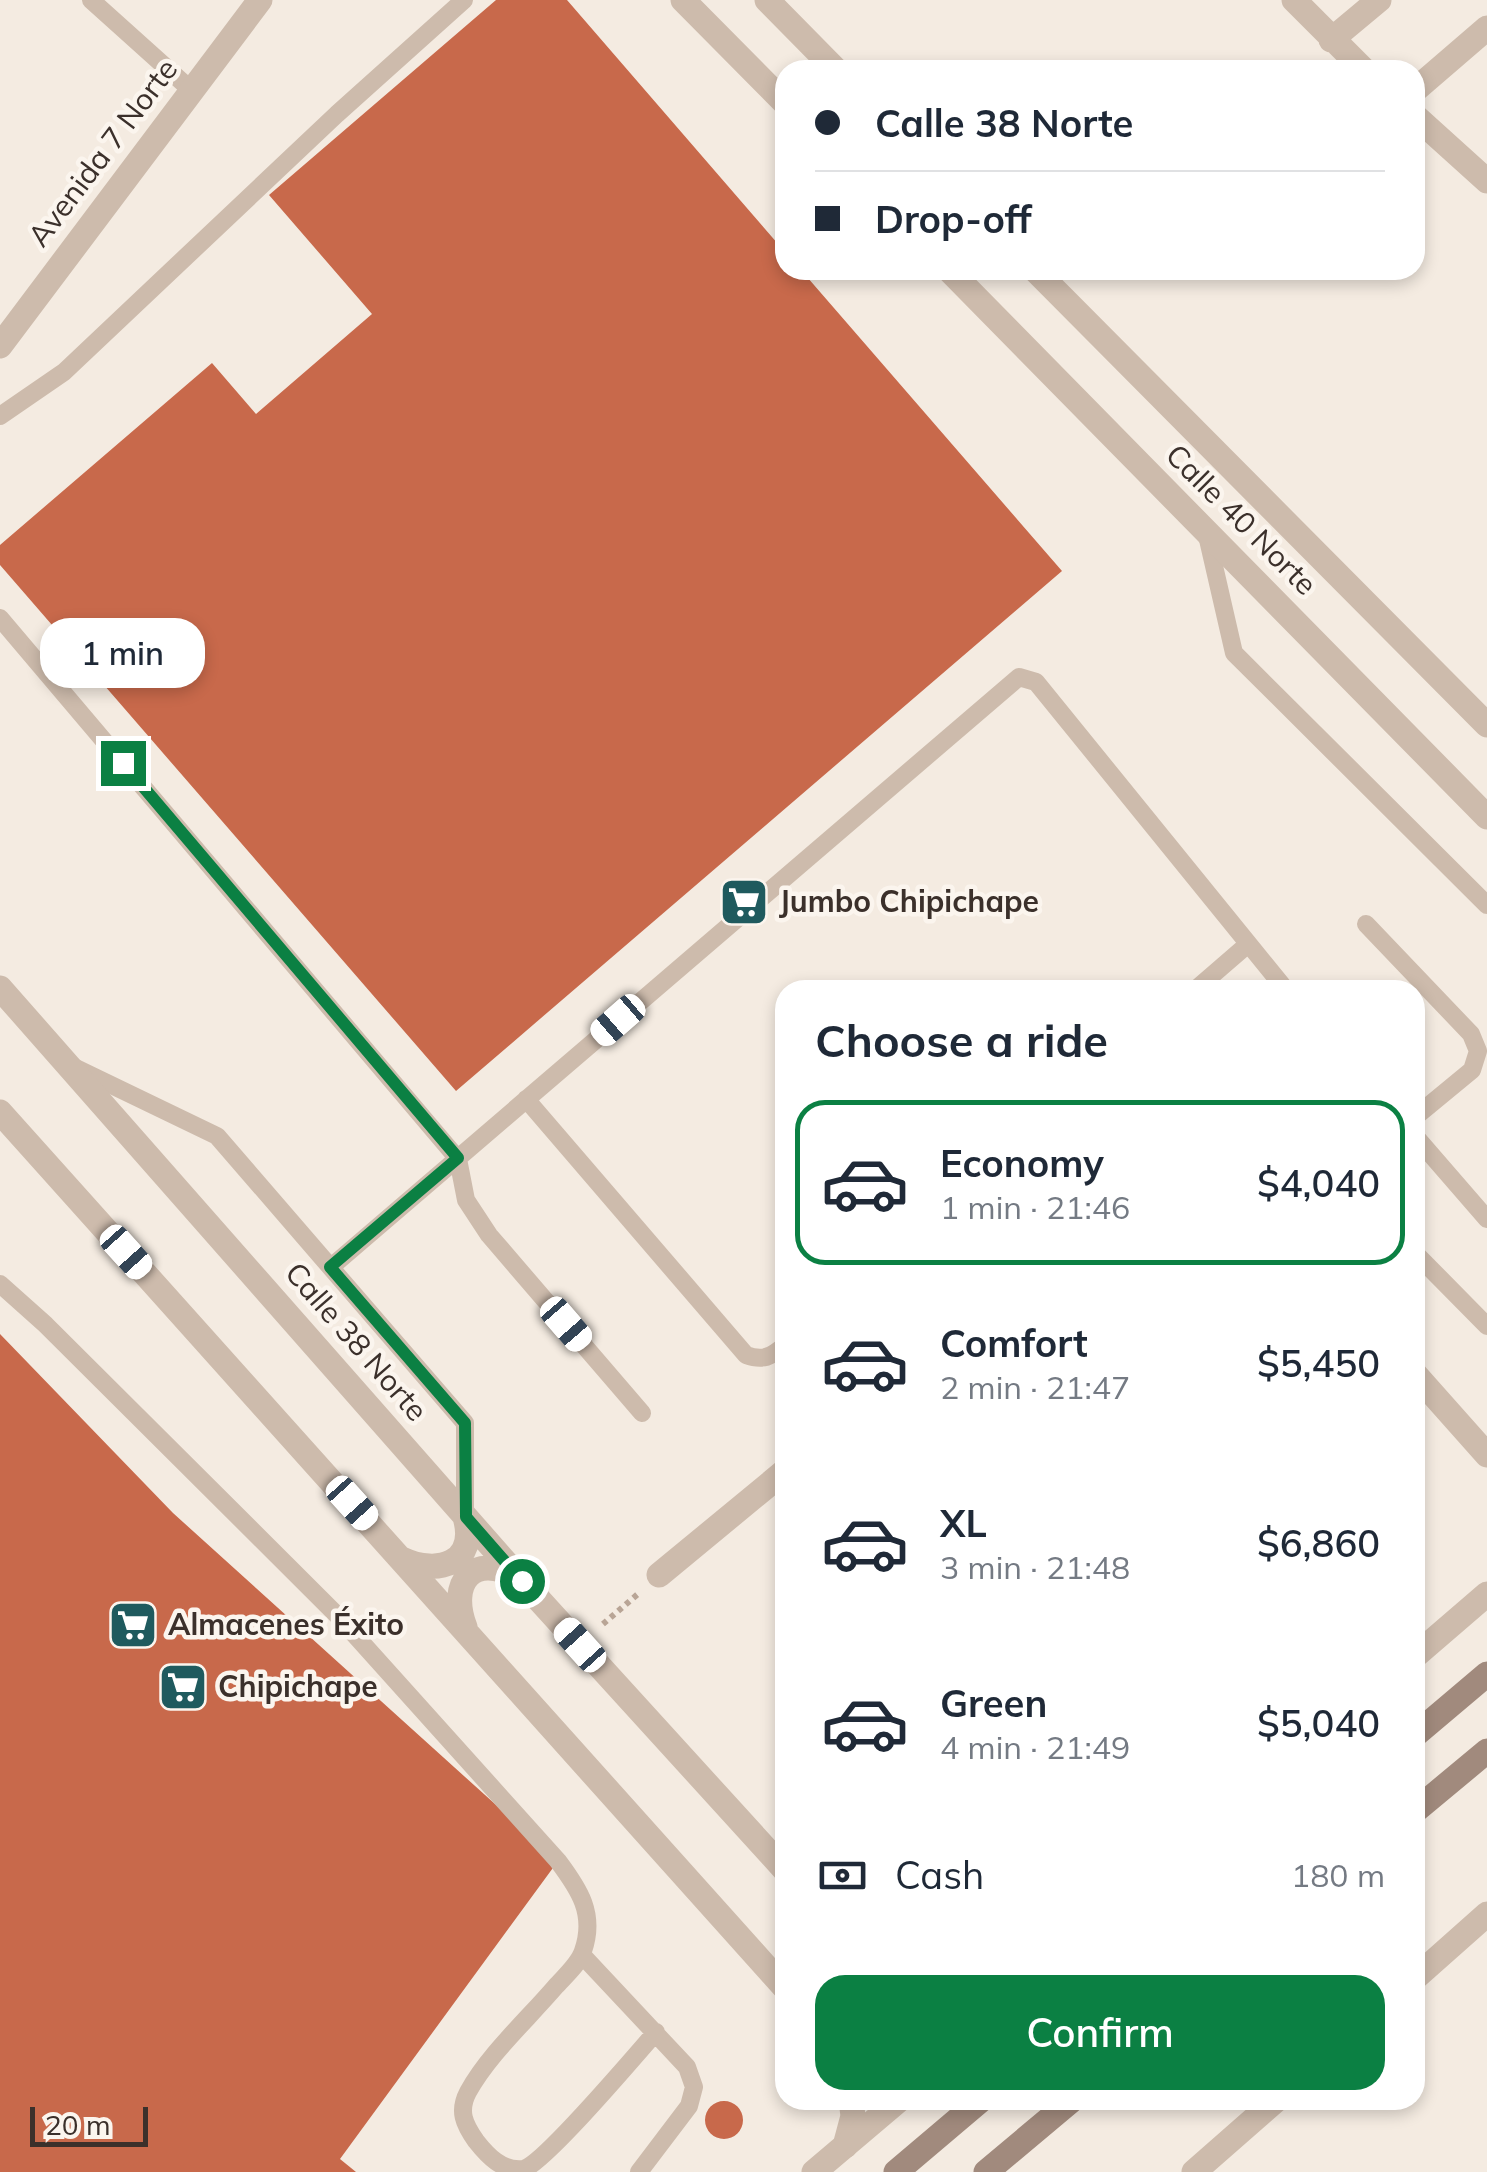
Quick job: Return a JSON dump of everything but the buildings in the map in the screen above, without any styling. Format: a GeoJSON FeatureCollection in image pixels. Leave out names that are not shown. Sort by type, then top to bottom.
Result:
{"type":"FeatureCollection","features":[{"type":"Feature","properties":{"kind":"main road"},"geometry":{"type":"LineString","coordinates":[[1425,1727],[1487,1674]]}},
{"type":"Feature","properties":{"kind":"main road"},"geometry":{"type":"LineString","coordinates":[[1425,1804],[1487,1751]]}},
{"type":"Feature","properties":{"kind":"main road"},"geometry":{"type":"LineString","coordinates":[[896,2172],[969,2110]]}},
{"type":"Feature","properties":{"kind":"main road"},"geometry":{"type":"LineString","coordinates":[[986,2172],[1060,2110]]}},
{"type":"Feature","properties":{"kind":"street","name":"Avenida 7 Norte"},"geometry":{"type":"LineString","coordinates":[[0,346],[260,0]]}},
{"type":"Feature","properties":{"kind":"street"},"geometry":{"type":"LineString","coordinates":[[683,0],[775,93]]}},
{"type":"Feature","properties":{"kind":"street"},"geometry":{"type":"LineString","coordinates":[[767,0],[826,60]]}},
{"type":"Feature","properties":{"kind":"street"},"geometry":{"type":"LineString","coordinates":[[1294,0],[1353,60]]}},
{"type":"Feature","properties":{"kind":"street"},"geometry":{"type":"LineString","coordinates":[[1331,40],[1379,0]]}},
{"type":"Feature","properties":{"kind":"street"},"geometry":{"type":"LineString","coordinates":[[1425,81],[1487,28]]}},
{"type":"Feature","properties":{"kind":"street"},"geometry":{"type":"LineString","coordinates":[[1425,125],[1487,181]]}},
{"type":"Feature","properties":{"kind":"street","name":"Calle 40 Norte"},"geometry":{"type":"LineString","coordinates":[[959,280],[1487,816]]}},
{"type":"Feature","properties":{"kind":"street","name":"Calle 40 Norte"},"geometry":{"type":"LineString","coordinates":[[1045,280],[1487,725]]}},
{"type":"Feature","properties":{"kind":"street","name":"Calle 38 Norte"},"geometry":{"type":"LineString","coordinates":[[0,988],[522,1581],[775,1859]]}},
{"type":"Feature","properties":{"kind":"street"},"geometry":{"type":"LineString","coordinates":[[0,1112],[775,1977]]}},
{"type":"Feature","properties":{"kind":"street"},"geometry":{"type":"LineString","coordinates":[[1425,1385],[1487,1455]]}},
{"type":"Feature","properties":{"kind":"street"},"geometry":{"type":"LineString","coordinates":[[658,1576],[775,1479]]}},
{"type":"Feature","properties":{"kind":"street"},"geometry":{"type":"LineString","coordinates":[[402,1558],[427,1568],[450,1563],[468,1539],[466,1517]]}},
{"type":"Feature","properties":{"kind":"street"},"geometry":{"type":"LineString","coordinates":[[466,1630],[458,1609],[458,1594],[469,1575],[497,1568],[522,1581]]}},
{"type":"Feature","properties":{"kind":"street"},"geometry":{"type":"LineString","coordinates":[[1425,1647],[1487,1594]]}},
{"type":"Feature","properties":{"kind":"street"},"geometry":{"type":"LineString","coordinates":[[1425,1969],[1487,1914]]}},
{"type":"Feature","properties":{"kind":"street"},"geometry":{"type":"LineString","coordinates":[[845,2146],[853,2110]]}},
{"type":"Feature","properties":{"kind":"street"},"geometry":{"type":"LineString","coordinates":[[814,2172],[887,2110]]}},
{"type":"Feature","properties":{"kind":"street"},"geometry":{"type":"LineString","coordinates":[[1194,2172],[1265,2110]]}},
{"type":"Feature","properties":{"kind":"lane"},"geometry":{"type":"LineString","coordinates":[[91,0],[190,89]]}},
{"type":"Feature","properties":{"kind":"lane"},"geometry":{"type":"LineString","coordinates":[[0,416],[64,372],[337,114],[464,0]]}},
{"type":"Feature","properties":{"kind":"lane"},"geometry":{"type":"LineString","coordinates":[[1206,530],[1234,652],[1487,906]]}},
{"type":"Feature","properties":{"kind":"lane"},"geometry":{"type":"LineString","coordinates":[[0,618],[458,1158],[466,1200],[489,1235],[642,1413]]}},
{"type":"Feature","properties":{"kind":"lane"},"geometry":{"type":"LineString","coordinates":[[330,1267],[1018,677],[1036,682],[1277,980]]}},
{"type":"Feature","properties":{"kind":"lane"},"geometry":{"type":"LineString","coordinates":[[1366,924],[1419,980]]}},
{"type":"Feature","properties":{"kind":"lane"},"geometry":{"type":"LineString","coordinates":[[1207,980],[1247,946]]}},
{"type":"Feature","properties":{"kind":"lane"},"geometry":{"type":"LineString","coordinates":[[1425,986],[1471,1034],[1478,1051],[1472,1070],[1425,1109]]}},
{"type":"Feature","properties":{"kind":"lane"},"geometry":{"type":"LineString","coordinates":[[71,1066],[216,1136],[465,1423],[466,1517]]}},
{"type":"Feature","properties":{"kind":"lane"},"geometry":{"type":"LineString","coordinates":[[526,1099],[746,1354],[759,1360],[775,1353]]}},
{"type":"Feature","properties":{"kind":"lane"},"geometry":{"type":"LineString","coordinates":[[1425,1148],[1487,1219]]}},
{"type":"Feature","properties":{"kind":"lane"},"geometry":{"type":"LineString","coordinates":[[1425,1264],[1483,1323],[1487,1343]]}},
{"type":"Feature","properties":{"kind":"lane"},"geometry":{"type":"LineString","coordinates":[[0,1284],[336,1614],[558,1861],[581,1892],[590,1926],[582,1955],[468,2093],[461,2112],[467,2128],[490,2160],[506,2170],[524,2169],[547,2151],[656,2032]]}},
{"type":"Feature","properties":{"kind":"lane"},"geometry":{"type":"LineString","coordinates":[[582,1955],[687,2067],[694,2086],[690,2106],[638,2172]]}},
{"type":"Feature","properties":{"kind":"path"},"geometry":{"type":"LineString","coordinates":[[580,1645],[658,1576]]}},
{"type":"Feature","properties":{"kind":"place","name":"Jumbo Chipichape"},"geometry":{"type":"Point","coordinates":[744,902]}},
{"type":"Feature","properties":{"kind":"place","name":"Almacenes Éxito"},"geometry":{"type":"Point","coordinates":[133,1625]}},
{"type":"Feature","properties":{"kind":"place","name":"Chipichape"},"geometry":{"type":"Point","coordinates":[183,1687]}},
{"type":"Feature","properties":{"kind":"route"},"geometry":{"type":"LineString","coordinates":[[123,763],[458,1158],[330,1267],[465,1423],[466,1517],[522,1581]]}}]}
